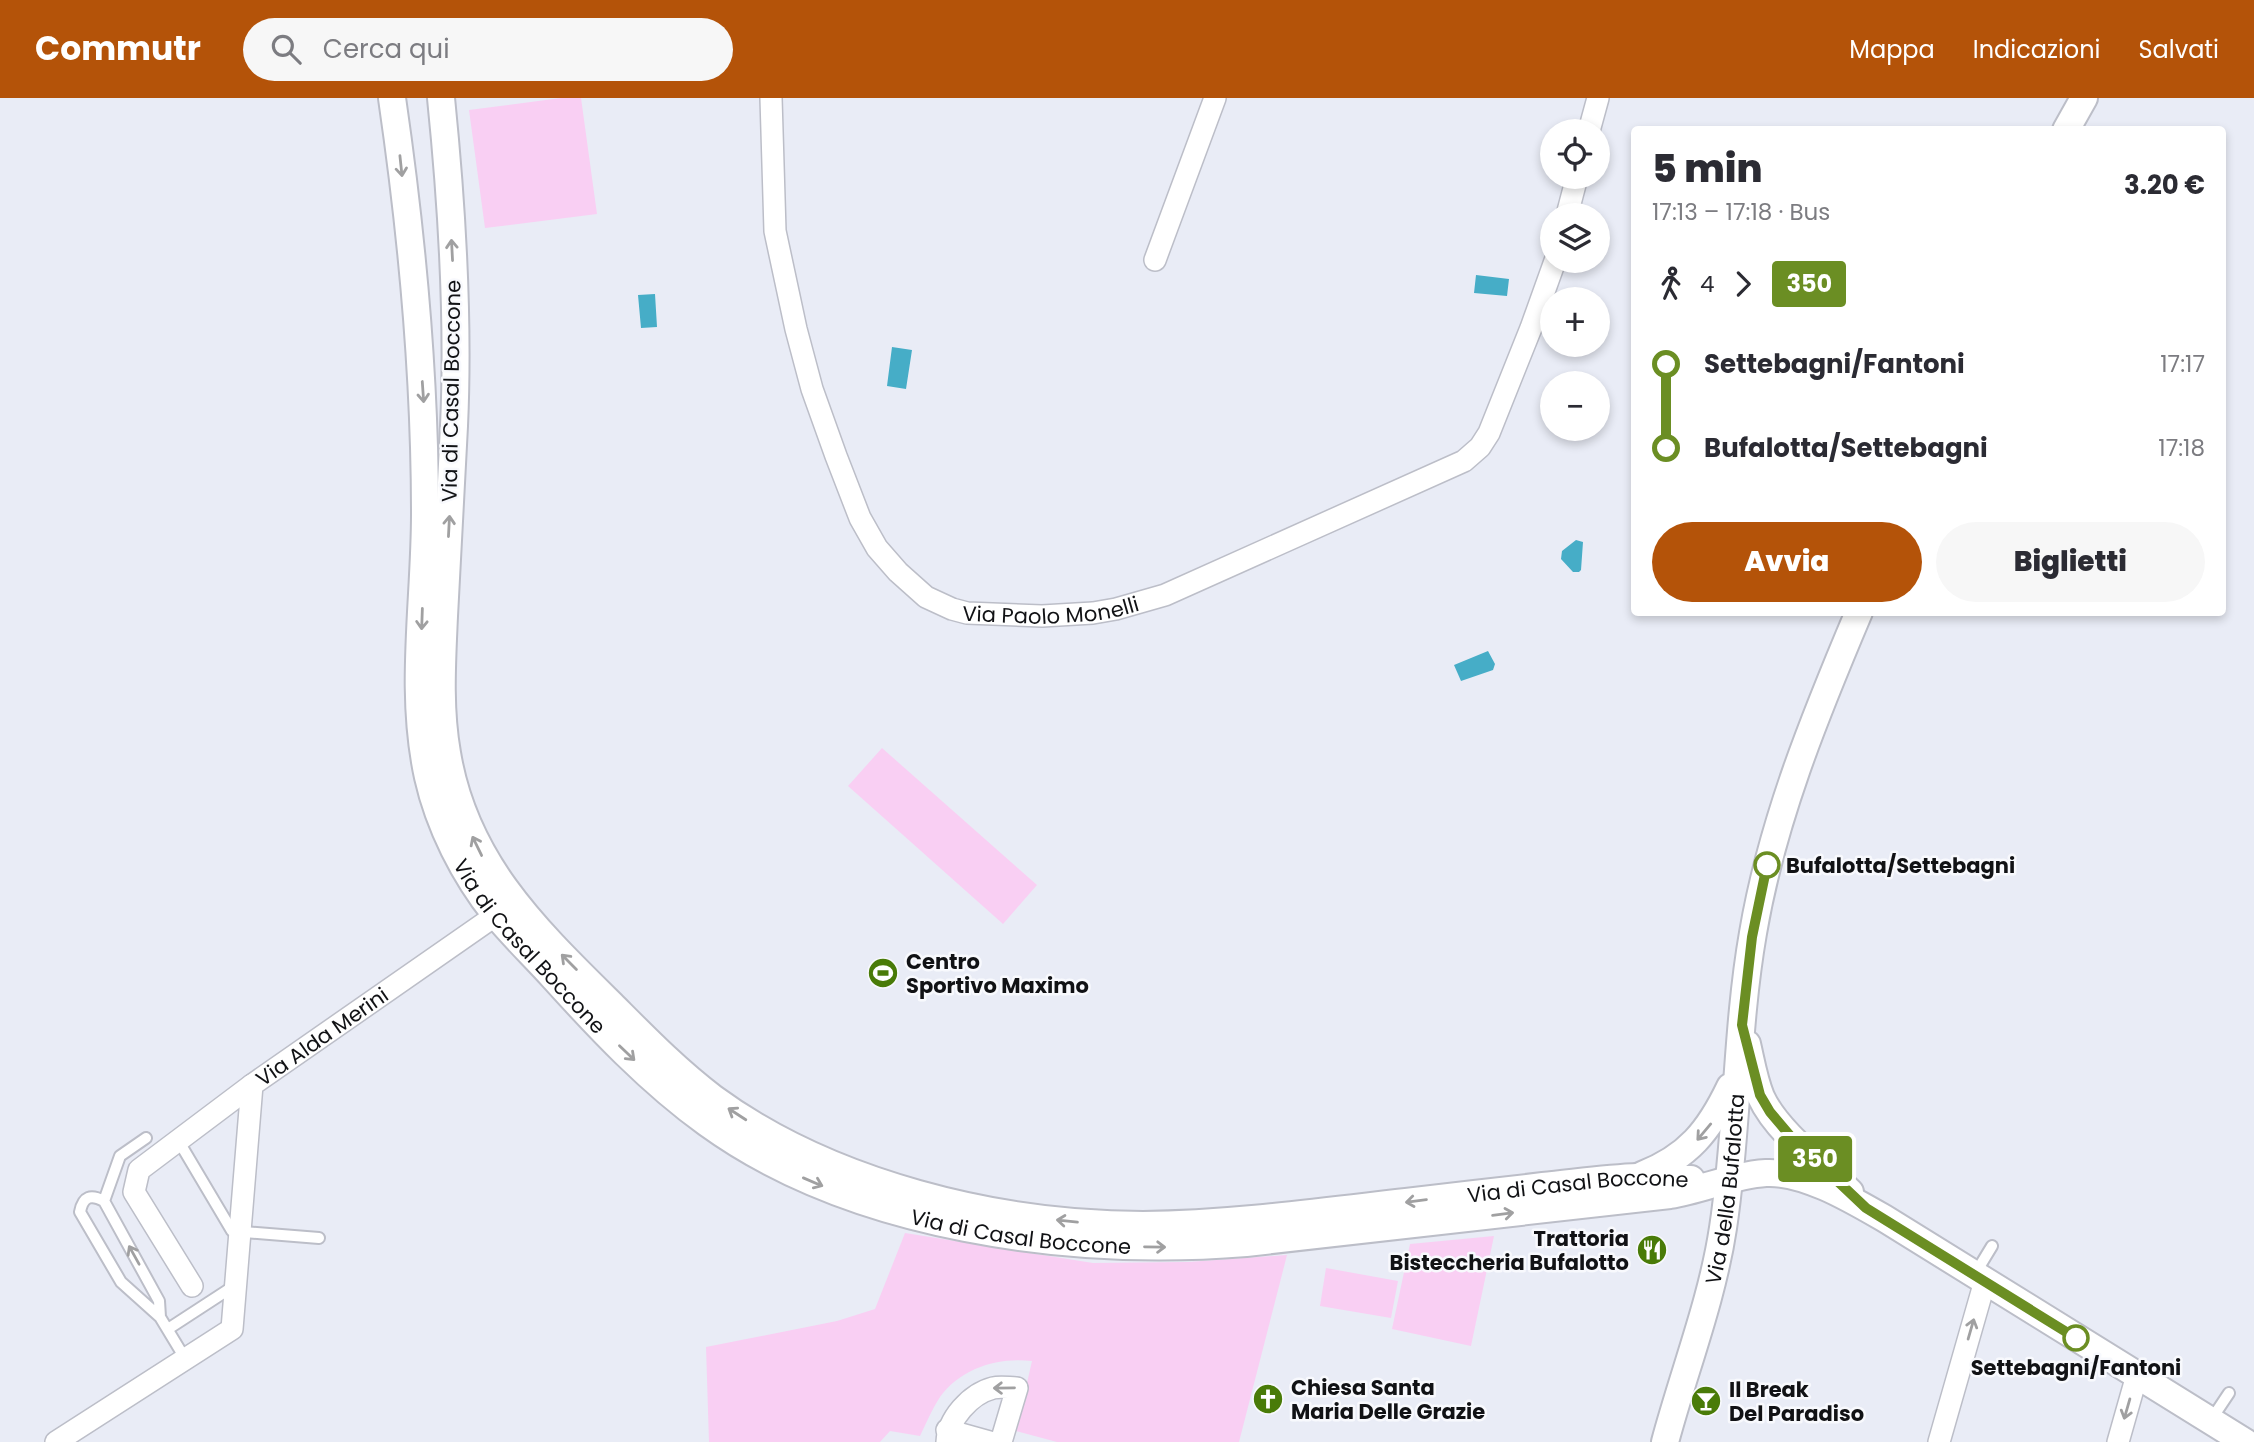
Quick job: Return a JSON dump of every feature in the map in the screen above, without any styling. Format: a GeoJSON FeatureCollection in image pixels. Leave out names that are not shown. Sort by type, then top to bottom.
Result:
{"type":"FeatureCollection","features":[{"type":"Feature","properties":{"kind":"street","name":"Via di Casal Boccone"},"geometry":{"type":"LineString","coordinates":[[392,98],[400,152],[424,395],[425,518],[419,695],[422,743],[433,793],[450,839],[470,877],[558,951],[650,1043],[714,1099],[771,1135],[817,1158],[887,1185],[920,1194],[1059,1220],[1098,1224],[1162,1224],[1282,1216],[1636,1177],[1727,1180]]}},
{"type":"Feature","properties":{"kind":"street","name":"Via di Casal Boccone"},"geometry":{"type":"LineString","coordinates":[[441,98],[448,166],[454,307],[455,416],[442,675],[444,735],[450,773],[468,825],[505,909],[612,1038],[665,1090],[709,1125],[765,1158],[825,1186],[898,1211],[962,1226],[1023,1237],[1102,1245],[1217,1245],[1670,1195],[1696,1191],[1727,1180]]}},
{"type":"Feature","properties":{"kind":"street","name":"Via Paolo Monelli"},"geometry":{"type":"LineString","coordinates":[[771,98],[778,249],[812,389],[853,501],[877,548],[898,572],[926,597],[967,613],[1030,616],[1093,613],[1166,595],[1464,461],[1480,447],[1489,433],[1551,273]]}},
{"type":"Feature","properties":{"kind":"street"},"geometry":{"type":"LineString","coordinates":[[1155,260],[1215,98]]}},
{"type":"Feature","properties":{"kind":"street"},"geometry":{"type":"LineString","coordinates":[[1592,119],[1598,98]]}},
{"type":"Feature","properties":{"kind":"street"},"geometry":{"type":"LineString","coordinates":[[2068,126],[2084,98]]}},
{"type":"Feature","properties":{"kind":"street","name":"Via della Bufalotta"},"geometry":{"type":"LineString","coordinates":[[1665,1442],[1716,1266],[1723,1228],[1752,937],[1771,847],[1797,766],[1857,616]]}},
{"type":"Feature","properties":{"kind":"street","name":"Via Alda Merini"},"geometry":{"type":"LineString","coordinates":[[186,1360],[232,1329],[252,1085],[505,909]]}},
{"type":"Feature","properties":{"kind":"street"},"geometry":{"type":"LineString","coordinates":[[1742,1025],[1760,1095],[1770,1112],[1792,1138],[1866,1208]]}},
{"type":"Feature","properties":{"kind":"street"},"geometry":{"type":"LineString","coordinates":[[1636,1177],[1676,1159],[1699,1138],[1718,1111],[1737,1073]]}},
{"type":"Feature","properties":{"kind":"street"},"geometry":{"type":"LineString","coordinates":[[191,1286],[134,1192],[139,1170],[252,1085]]}},
{"type":"Feature","properties":{"kind":"street"},"geometry":{"type":"LineString","coordinates":[[1727,1180],[1765,1173],[1785,1175],[1818,1185],[1866,1208],[2245,1442]]}},
{"type":"Feature","properties":{"kind":"street"},"geometry":{"type":"LineString","coordinates":[[1939,1442],[1980,1277]]}},
{"type":"Feature","properties":{"kind":"street"},"geometry":{"type":"LineString","coordinates":[[56,1442],[186,1360]]}},
{"type":"Feature","properties":{"kind":"street"},"geometry":{"type":"LineString","coordinates":[[2118,1442],[2137,1375]]}},
{"type":"Feature","properties":{"kind":"street"},"geometry":{"type":"LineString","coordinates":[[990,1442],[947,1436],[956,1415],[983,1393],[990,1389],[1017,1388],[1001,1442]]}},
{"type":"Feature","properties":{"kind":"lane"},"geometry":{"type":"LineString","coordinates":[[104,1201],[120,1156],[146,1138]]}},
{"type":"Feature","properties":{"kind":"lane"},"geometry":{"type":"LineString","coordinates":[[178,1140],[232,1231],[319,1238]]}},
{"type":"Feature","properties":{"kind":"lane"},"geometry":{"type":"LineString","coordinates":[[160,1317],[159,1301],[104,1201],[94,1196],[87,1197],[82,1202],[80,1212],[121,1282],[160,1317],[186,1360]]}},
{"type":"Feature","properties":{"kind":"lane"},"geometry":{"type":"LineString","coordinates":[[1980,1277],[1992,1246]]}},
{"type":"Feature","properties":{"kind":"lane"},"geometry":{"type":"LineString","coordinates":[[168,1329],[236,1285]]}},
{"type":"Feature","properties":{"kind":"lane"},"geometry":{"type":"LineString","coordinates":[[2211,1420],[2229,1393]]}},
{"type":"Feature","properties":{"kind":"shaded area"},"geometry":{"type":"Polygon","coordinates":[[[561,98],[581,98],[597,214],[485,228],[469,110],[561,98]]]}},
{"type":"Feature","properties":{"kind":"shaded area"},"geometry":{"type":"Polygon","coordinates":[[[882,748],[1037,885],[1003,924],[848,786],[882,748]]]}},
{"type":"Feature","properties":{"kind":"shaded area"},"geometry":{"type":"Polygon","coordinates":[[[905,1233],[1093,1263],[1188,1262],[1287,1255],[1239,1442],[1057,1442],[1016,1431],[1032,1361],[1019,1360],[993,1363],[958,1379],[940,1397],[920,1436],[890,1431],[880,1442],[709,1442],[706,1347],[837,1321],[875,1309],[905,1233]]]}},
{"type":"Feature","properties":{"kind":"shaded area"},"geometry":{"type":"Polygon","coordinates":[[[1494,1236],[1471,1346],[1392,1329],[1410,1244],[1494,1236]]]}},
{"type":"Feature","properties":{"kind":"shaded area"},"geometry":{"type":"Polygon","coordinates":[[[1326,1268],[1398,1281],[1391,1318],[1320,1306],[1326,1268]]]}},
{"type":"Feature","properties":{"kind":"water"},"geometry":{"type":"Polygon","coordinates":[[[1476,275],[1509,279],[1507,296],[1474,293],[1476,275]]]}},
{"type":"Feature","properties":{"kind":"water"},"geometry":{"type":"Polygon","coordinates":[[[655,294],[657,327],[641,328],[638,295],[655,294]]]}},
{"type":"Feature","properties":{"kind":"water"},"geometry":{"type":"Polygon","coordinates":[[[892,347],[912,350],[906,389],[887,386],[892,347]]]}},
{"type":"Feature","properties":{"kind":"water"},"geometry":{"type":"Polygon","coordinates":[[[1576,540],[1583,542],[1581,570],[1573,572],[1561,559],[1562,551],[1576,540]]]}},
{"type":"Feature","properties":{"kind":"water"},"geometry":{"type":"Polygon","coordinates":[[[1488,651],[1495,664],[1493,670],[1461,681],[1454,665],[1488,651]]]}},
{"type":"Feature","properties":{"kind":"bus line","name":"350"},"geometry":{"type":"LineString","coordinates":[[1767,865],[1752,937],[1742,1025],[1760,1095],[1770,1112],[1792,1138],[1866,1208],[2076,1338]]}},
{"type":"Feature","properties":{"kind":"place","name":"Bufalotta/Settebagni"},"geometry":{"type":"Point","coordinates":[1767,865]}},
{"type":"Feature","properties":{"kind":"place","name":"Centro Sportivo Maximo"},"geometry":{"type":"Point","coordinates":[883,973]}},
{"type":"Feature","properties":{"kind":"place","name":"Trattoria Bisteccheria Bufalotto"},"geometry":{"type":"Point","coordinates":[1652,1250]}},
{"type":"Feature","properties":{"kind":"place","name":"Settebagni/Fantoni"},"geometry":{"type":"Point","coordinates":[2076,1338]}},
{"type":"Feature","properties":{"kind":"place","name":"Chiesa Santa Maria Delle Grazie"},"geometry":{"type":"Point","coordinates":[1268,1399]}},
{"type":"Feature","properties":{"kind":"place","name":"Il Break Del Paradiso"},"geometry":{"type":"Point","coordinates":[1706,1401]}}]}
